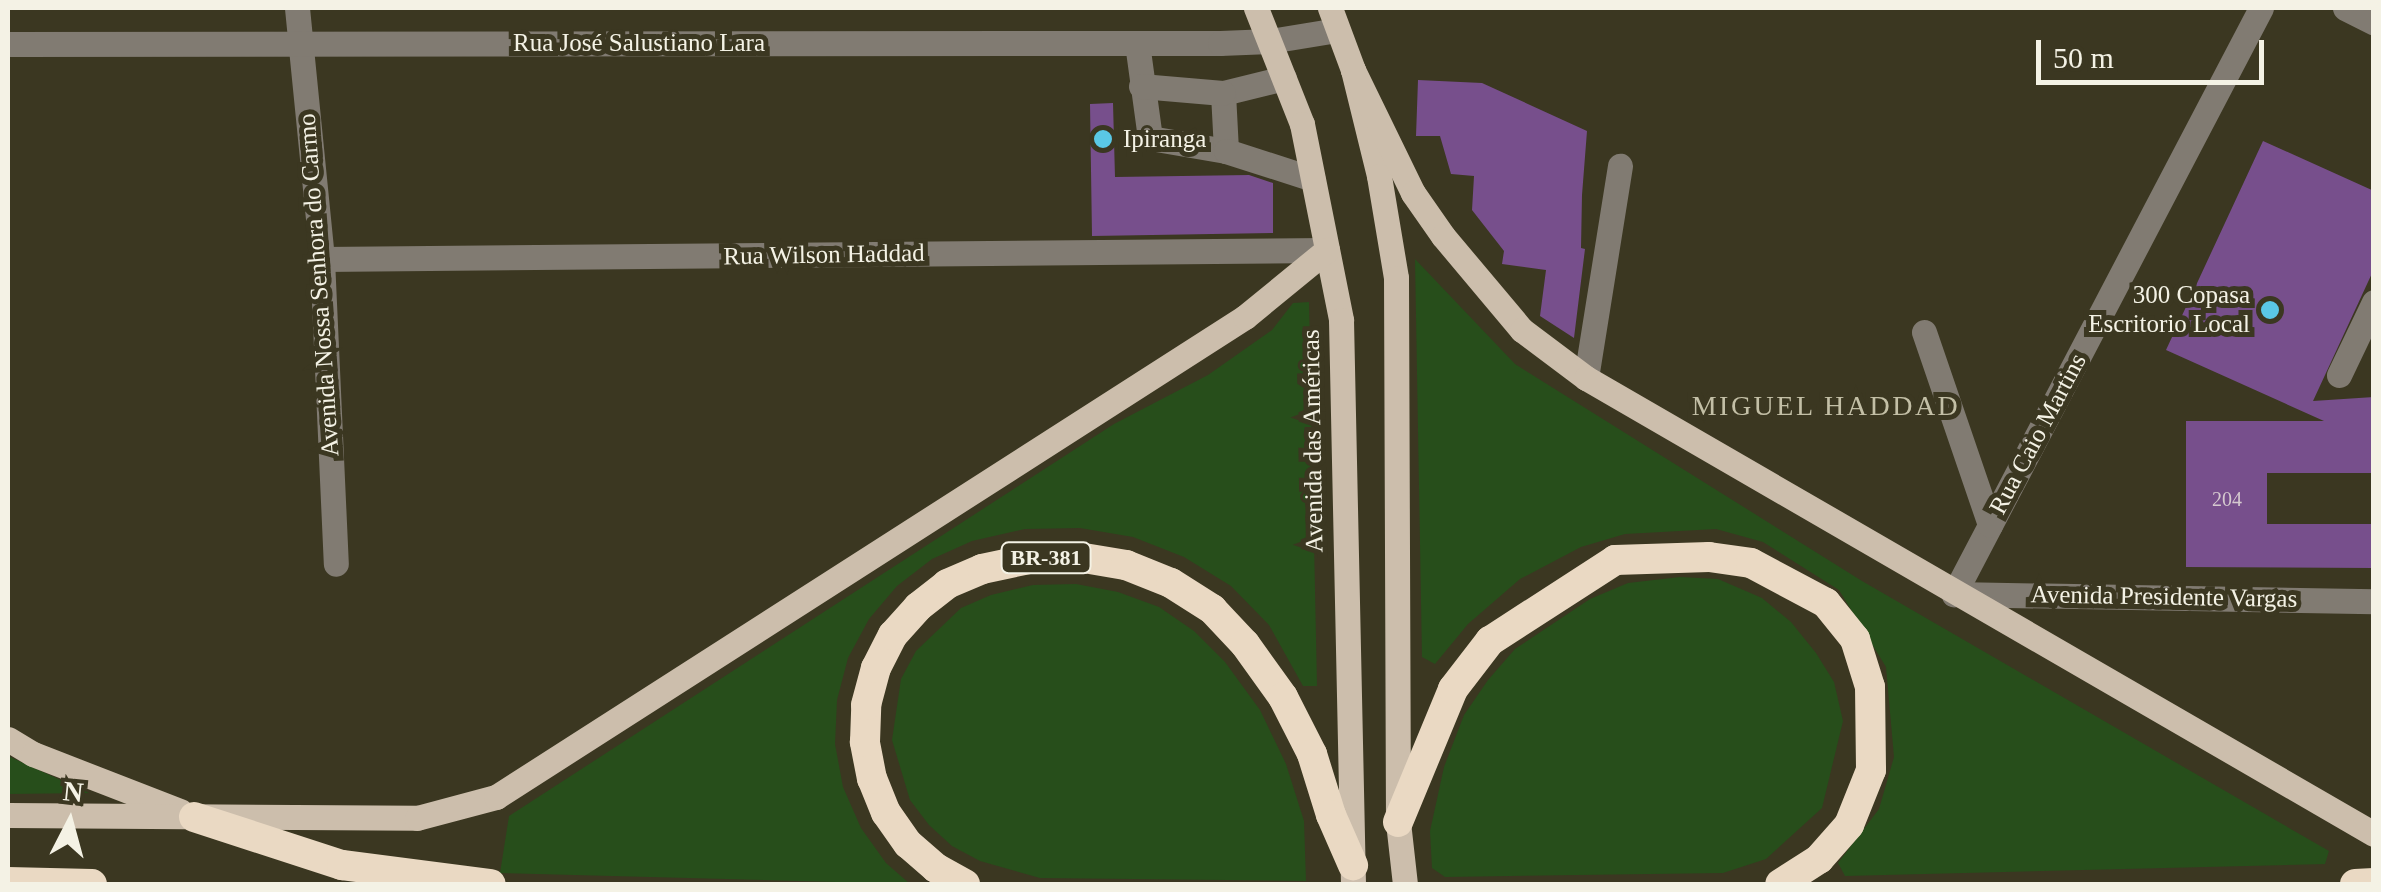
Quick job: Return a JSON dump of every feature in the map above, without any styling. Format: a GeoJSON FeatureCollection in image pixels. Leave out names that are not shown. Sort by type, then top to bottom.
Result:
{"type":"FeatureCollection","features":[{"type":"Feature","properties":{"kind":"highway","name":"BR-381"},"geometry":{"type":"LineString","coordinates":[[966,884],[936,868],[908,844],[886,813],[872,779],[865,742],[866,705],[876,668],[893,635],[918,607],[947,584],[982,569],[1029,558],[1078,557],[1126,565],[1171,583],[1212,609],[1246,644],[1283,696],[1312,754],[1353,875]]}},
{"type":"Feature","properties":{"kind":"highway"},"geometry":{"type":"LineString","coordinates":[[1398,822],[1440,716],[1490,641],[1615,560],[1709,557],[1751,563],[1826,604],[1854,639],[1870,688],[1872,770],[1850,825],[1819,859],[1780,884]]}},
{"type":"Feature","properties":{"kind":"highway"},"geometry":{"type":"LineString","coordinates":[[194,817],[342,864],[492,884]]}},
{"type":"Feature","properties":{"kind":"highway"},"geometry":{"type":"LineString","coordinates":[[8,882],[92,884]]}},
{"type":"Feature","properties":{"kind":"highway"},"geometry":{"type":"LineString","coordinates":[[2356,884],[2374,883]]}},
{"type":"Feature","properties":{"kind":"main road","name":"Avenida das Américas"},"geometry":{"type":"LineString","coordinates":[[1256,8],[1302,124],[1341,320],[1353,875]]}},
{"type":"Feature","properties":{"kind":"main road"},"geometry":{"type":"LineString","coordinates":[[1334,19],[1353,70],[1413,193],[1443,236],[1522,330],[1586,378],[2374,834]]}},
{"type":"Feature","properties":{"kind":"main road"},"geometry":{"type":"LineString","coordinates":[[1353,70],[1379,176],[1396,278],[1398,822],[1404,884]]}},
{"type":"Feature","properties":{"kind":"main road"},"geometry":{"type":"LineString","coordinates":[[8,815],[417,818],[496,797],[1244,317],[1326,250]]}},
{"type":"Feature","properties":{"kind":"main road"},"geometry":{"type":"LineString","coordinates":[[8,739],[34,754],[194,817]]}},
{"type":"Feature","properties":{"kind":"street","name":"Avenida Nossa Senhora do Carmo"},"geometry":{"type":"LineString","coordinates":[[297,8],[322,259],[336,564]]}},
{"type":"Feature","properties":{"kind":"street","name":"Rua Caio Martins"},"geometry":{"type":"LineString","coordinates":[[1954,594],[2262,8]]}},
{"type":"Feature","properties":{"kind":"street"},"geometry":{"type":"LineString","coordinates":[[2344,8],[2374,22]]}},
{"type":"Feature","properties":{"kind":"street","name":"Rua José Salustiano Lara"},"geometry":{"type":"LineString","coordinates":[[8,44],[1270,41],[1334,19]]}},
{"type":"Feature","properties":{"kind":"street"},"geometry":{"type":"LineString","coordinates":[[1137,43],[1150,138],[1226,151],[1313,179]]}},
{"type":"Feature","properties":{"kind":"street"},"geometry":{"type":"LineString","coordinates":[[1141,86],[1222,93],[1284,78]]}},
{"type":"Feature","properties":{"kind":"street"},"geometry":{"type":"LineString","coordinates":[[1222,93],[1226,151]]}},
{"type":"Feature","properties":{"kind":"street"},"geometry":{"type":"LineString","coordinates":[[1586,378],[1620,166]]}},
{"type":"Feature","properties":{"kind":"street","name":"Rua Wilson Haddad"},"geometry":{"type":"LineString","coordinates":[[322,259],[1326,250]]}},
{"type":"Feature","properties":{"kind":"street"},"geometry":{"type":"LineString","coordinates":[[2340,375],[2374,302]]}},
{"type":"Feature","properties":{"kind":"street"},"geometry":{"type":"LineString","coordinates":[[1924,332],[1990,525]]}},
{"type":"Feature","properties":{"kind":"street","name":"Avenida Presidente Vargas"},"geometry":{"type":"LineString","coordinates":[[1954,594],[2374,600]]}},
{"type":"Feature","properties":{"kind":"green space"},"geometry":{"type":"Polygon","coordinates":[[[1415,259],[1515,364],[1862,581],[2329,851],[2325,864],[1845,876],[1838,863],[1879,809],[1894,757],[1886,667],[1839,590],[1763,542],[1716,529],[1625,534],[1581,547],[1520,579],[1468,624],[1435,664],[1422,657],[1415,259]]]}},
{"type":"Feature","properties":{"kind":"green space"},"geometry":{"type":"Polygon","coordinates":[[[1309,302],[1317,686],[1303,686],[1269,625],[1231,586],[1184,557],[1133,537],[1080,528],[1025,529],[972,541],[932,559],[897,586],[869,619],[848,658],[837,700],[835,744],[843,787],[861,828],[886,863],[910,884],[500,873],[509,816],[1114,424],[1208,375],[1272,330],[1293,303],[1309,302]]]}},
{"type":"Feature","properties":{"kind":"green space"},"geometry":{"type":"Polygon","coordinates":[[[1680,577],[1718,579],[1762,598],[1791,622],[1834,682],[1843,721],[1822,808],[1766,859],[1723,873],[1445,877],[1432,868],[1430,831],[1444,767],[1464,715],[1488,680],[1515,649],[1590,599],[1628,583],[1680,577]]]}},
{"type":"Feature","properties":{"kind":"green space"},"geometry":{"type":"Polygon","coordinates":[[[1076,584],[1118,592],[1159,607],[1194,631],[1225,662],[1260,710],[1286,764],[1304,821],[1306,881],[1040,878],[980,861],[952,846],[929,825],[910,800],[892,740],[901,679],[916,651],[961,608],[991,595],[1033,585],[1076,584]]]}},
{"type":"Feature","properties":{"kind":"green space"},"geometry":{"type":"Polygon","coordinates":[[[8,756],[89,793],[8,794],[8,756]]]}},
{"type":"Feature","properties":{"kind":"building"},"geometry":{"type":"Polygon","coordinates":[[[1418,80],[1482,83],[1587,131],[1581,248],[1585,249],[1574,338],[1540,316],[1546,270],[1502,264],[1504,251],[1472,210],[1474,176],[1451,174],[1440,136],[1416,136],[1418,80]]]}},
{"type":"Feature","properties":{"kind":"building","name":"Ipiranga"},"geometry":{"type":"Polygon","coordinates":[[[1113,103],[1115,177],[1249,175],[1273,183],[1273,233],[1092,236],[1090,104],[1113,103]]]}},
{"type":"Feature","properties":{"kind":"building"},"geometry":{"type":"Polygon","coordinates":[[[2263,141],[2374,191],[2374,269],[2313,401],[2374,397],[2374,473],[2267,473],[2267,524],[2374,524],[2374,568],[2186,567],[2186,421],[2324,421],[2166,350],[2263,141]]]}},
{"type":"Feature","properties":{"kind":"place","name":"Ipiranga"},"geometry":{"type":"Point","coordinates":[1103,139]}},
{"type":"Feature","properties":{"kind":"place","name":"300 Copasa Escritorio Local"},"geometry":{"type":"Point","coordinates":[2270,310]}},
{"type":"Feature","properties":{"kind":"district","name":"MIGUEL HADDAD"},"geometry":{"type":"Point","coordinates":[1826,406]}}]}
